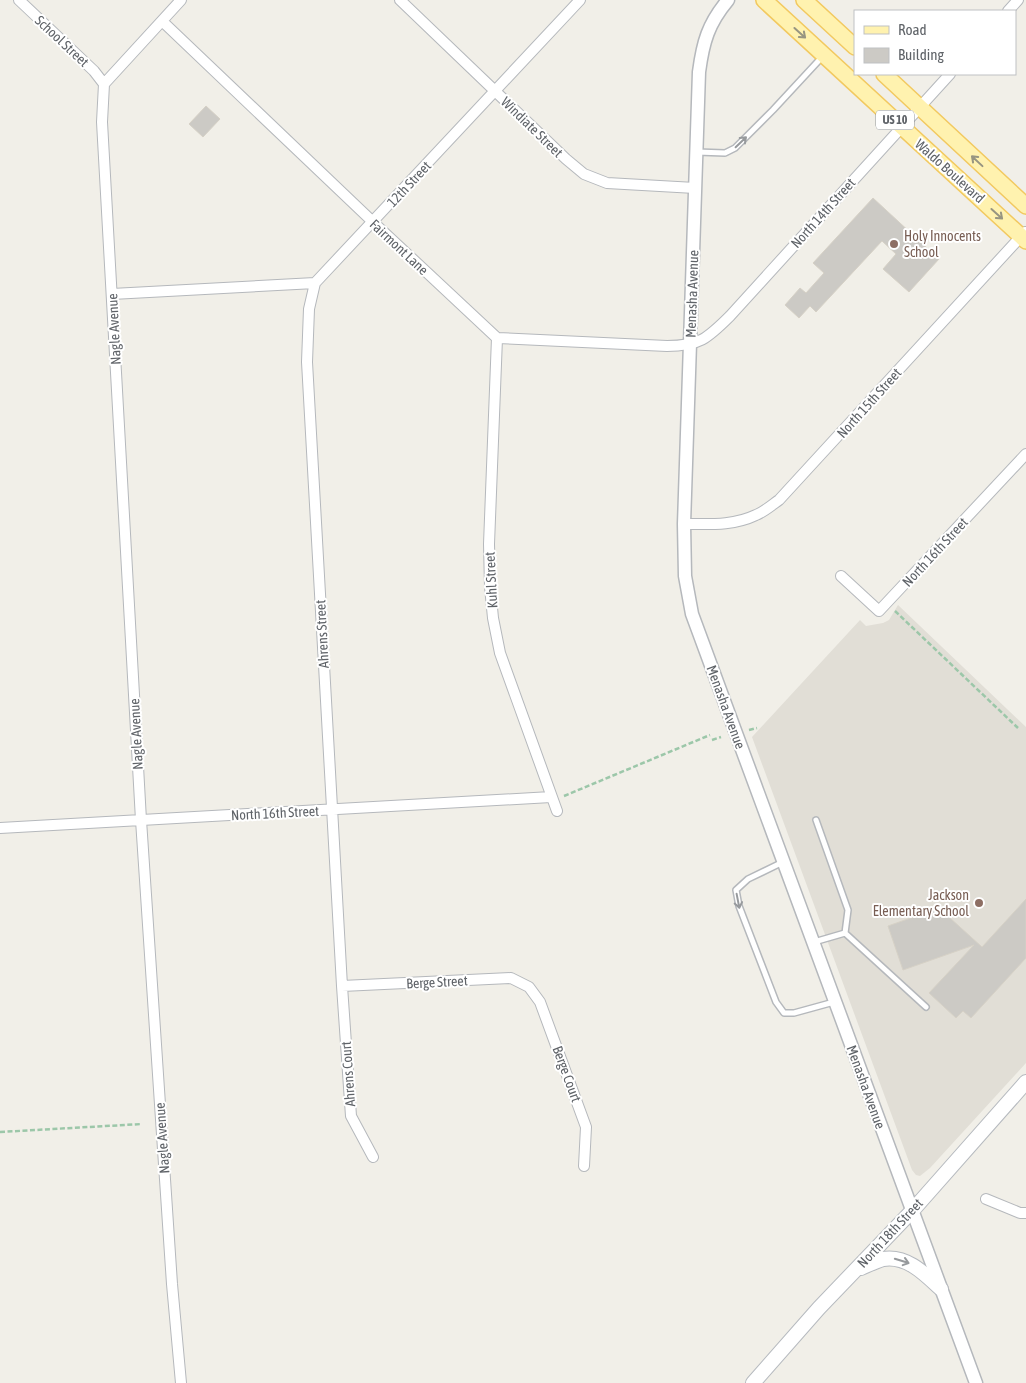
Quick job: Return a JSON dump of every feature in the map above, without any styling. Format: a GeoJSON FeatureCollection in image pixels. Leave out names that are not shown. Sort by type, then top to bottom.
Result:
{"type":"FeatureCollection","features":[{"type":"Feature","properties":{"kind":"main road","name":"Waldo Boulevard"},"geometry":{"type":"LineString","coordinates":[[764,0],[1024,236]]}},
{"type":"Feature","properties":{"kind":"main road"},"geometry":{"type":"LineString","coordinates":[[804,0],[854,46]]}},
{"type":"Feature","properties":{"kind":"main road","name":"Waldo Boulevard"},"geometry":{"type":"LineString","coordinates":[[885,75],[1026,206]]}},
{"type":"Feature","properties":{"kind":"main road","name":"North 18th Street"},"geometry":{"type":"LineString","coordinates":[[753,1383],[819,1308],[912,1211],[1026,1082]]}},
{"type":"Feature","properties":{"kind":"main road"},"geometry":{"type":"LineString","coordinates":[[856,1271],[882,1259],[896,1259],[908,1263],[941,1289]]}},
{"type":"Feature","properties":{"kind":"street","name":"School Street"},"geometry":{"type":"LineString","coordinates":[[19,0],[94,71],[104,84]]}},
{"type":"Feature","properties":{"kind":"street"},"geometry":{"type":"LineString","coordinates":[[104,84],[182,0]]}},
{"type":"Feature","properties":{"kind":"street","name":"Windiate Street"},"geometry":{"type":"LineString","coordinates":[[400,0],[566,160],[593,179],[607,183],[695,188]]}},
{"type":"Feature","properties":{"kind":"street","name":"12th Street"},"geometry":{"type":"LineString","coordinates":[[315,284],[580,0]]}},
{"type":"Feature","properties":{"kind":"street","name":"Menasha Avenue"},"geometry":{"type":"LineString","coordinates":[[728,0],[711,23],[704,41],[700,72],[684,524],[685,576],[692,614],[976,1383]]}},
{"type":"Feature","properties":{"kind":"street"},"geometry":{"type":"LineString","coordinates":[[1009,10],[1018,0]]}},
{"type":"Feature","properties":{"kind":"street","name":"Fairmont Lane"},"geometry":{"type":"LineString","coordinates":[[162,21],[497,338]]}},
{"type":"Feature","properties":{"kind":"street","name":"North 14th Street"},"geometry":{"type":"LineString","coordinates":[[690,344],[705,339],[721,325],[949,75]]}},
{"type":"Feature","properties":{"kind":"street","name":"Nagle Avenue"},"geometry":{"type":"LineString","coordinates":[[104,84],[102,122],[141,820],[180,1383]]}},
{"type":"Feature","properties":{"kind":"street","name":"North 15th Street"},"geometry":{"type":"LineString","coordinates":[[684,524],[739,522],[758,515],[779,500],[1024,236]]}},
{"type":"Feature","properties":{"kind":"street"},"geometry":{"type":"LineString","coordinates":[[112,294],[315,284]]}},
{"type":"Feature","properties":{"kind":"street","name":"Ahrens Street"},"geometry":{"type":"LineString","coordinates":[[315,284],[309,309],[306,362],[342,986]]}},
{"type":"Feature","properties":{"kind":"street"},"geometry":{"type":"LineString","coordinates":[[497,338],[667,346],[690,344]]}},
{"type":"Feature","properties":{"kind":"street","name":"Kuhl Street"},"geometry":{"type":"LineString","coordinates":[[497,338],[489,544],[493,618],[500,653],[556,811]]}},
{"type":"Feature","properties":{"kind":"street","name":"North 16th Street"},"geometry":{"type":"LineString","coordinates":[[841,576],[879,611],[1026,454]]}},
{"type":"Feature","properties":{"kind":"street","name":"North 16th Street"},"geometry":{"type":"LineString","coordinates":[[0,828],[551,797]]}},
{"type":"Feature","properties":{"kind":"street","name":"Berge Street"},"geometry":{"type":"LineString","coordinates":[[342,986],[511,978],[529,987]]}},
{"type":"Feature","properties":{"kind":"street","name":"Ahrens Court"},"geometry":{"type":"LineString","coordinates":[[342,986],[351,1116],[373,1157]]}},
{"type":"Feature","properties":{"kind":"street","name":"Berge Court"},"geometry":{"type":"LineString","coordinates":[[529,987],[540,1002],[586,1127],[584,1166]]}},
{"type":"Feature","properties":{"kind":"street"},"geometry":{"type":"LineString","coordinates":[[986,1199],[1020,1213],[1026,1213]]}},
{"type":"Feature","properties":{"kind":"lane"},"geometry":{"type":"LineString","coordinates":[[696,152],[725,153],[734,148],[773,110],[824,55]]}},
{"type":"Feature","properties":{"kind":"lane"},"geometry":{"type":"LineString","coordinates":[[816,820],[848,910],[845,933]]}},
{"type":"Feature","properties":{"kind":"lane"},"geometry":{"type":"LineString","coordinates":[[783,862],[748,879],[736,890],[739,906],[776,1002],[784,1013],[794,1013],[835,1002]]}},
{"type":"Feature","properties":{"kind":"lane"},"geometry":{"type":"LineString","coordinates":[[813,943],[845,933]]}},
{"type":"Feature","properties":{"kind":"lane"},"geometry":{"type":"LineString","coordinates":[[845,933],[926,1007]]}},
{"type":"Feature","properties":{"kind":"path"},"geometry":{"type":"LineString","coordinates":[[895,612],[1018,728]]}},
{"type":"Feature","properties":{"kind":"path"},"geometry":{"type":"LineString","coordinates":[[749,730],[757,728]]}},
{"type":"Feature","properties":{"kind":"path"},"geometry":{"type":"LineString","coordinates":[[564,796],[710,735]]}},
{"type":"Feature","properties":{"kind":"path"},"geometry":{"type":"LineString","coordinates":[[712,740],[721,737]]}},
{"type":"Feature","properties":{"kind":"path"},"geometry":{"type":"LineString","coordinates":[[0,1132],[142,1124]]}},
{"type":"Feature","properties":{"kind":"shaded area"},"geometry":{"type":"Polygon","coordinates":[[[898,605],[1026,727],[1026,1063],[930,1168],[920,1176],[916,1175],[912,1170],[752,737],[860,620],[866,626],[883,623],[889,620],[898,605]]]}},
{"type":"Feature","properties":{"kind":"building"},"geometry":{"type":"Polygon","coordinates":[[[206,106],[220,119],[203,137],[189,124],[206,106]]]}},
{"type":"Feature","properties":{"kind":"building"},"geometry":{"type":"Polygon","coordinates":[[[873,198],[939,259],[909,292],[883,269],[896,254],[882,241],[816,312],[810,306],[799,318],[785,305],[800,288],[806,293],[824,273],[813,263],[873,198]]]}},
{"type":"Feature","properties":{"kind":"building"},"geometry":{"type":"Polygon","coordinates":[[[1026,899],[1026,958],[971,1018],[963,1011],[956,1018],[929,993],[974,945],[903,970],[888,926],[939,908],[982,947],[1026,899]]]}},
{"type":"Feature","properties":{"kind":"place","name":"Holy Innocents School"},"geometry":{"type":"Point","coordinates":[894,244]}},
{"type":"Feature","properties":{"kind":"place","name":"Jackson Elementary School"},"geometry":{"type":"Point","coordinates":[979,903]}}]}
